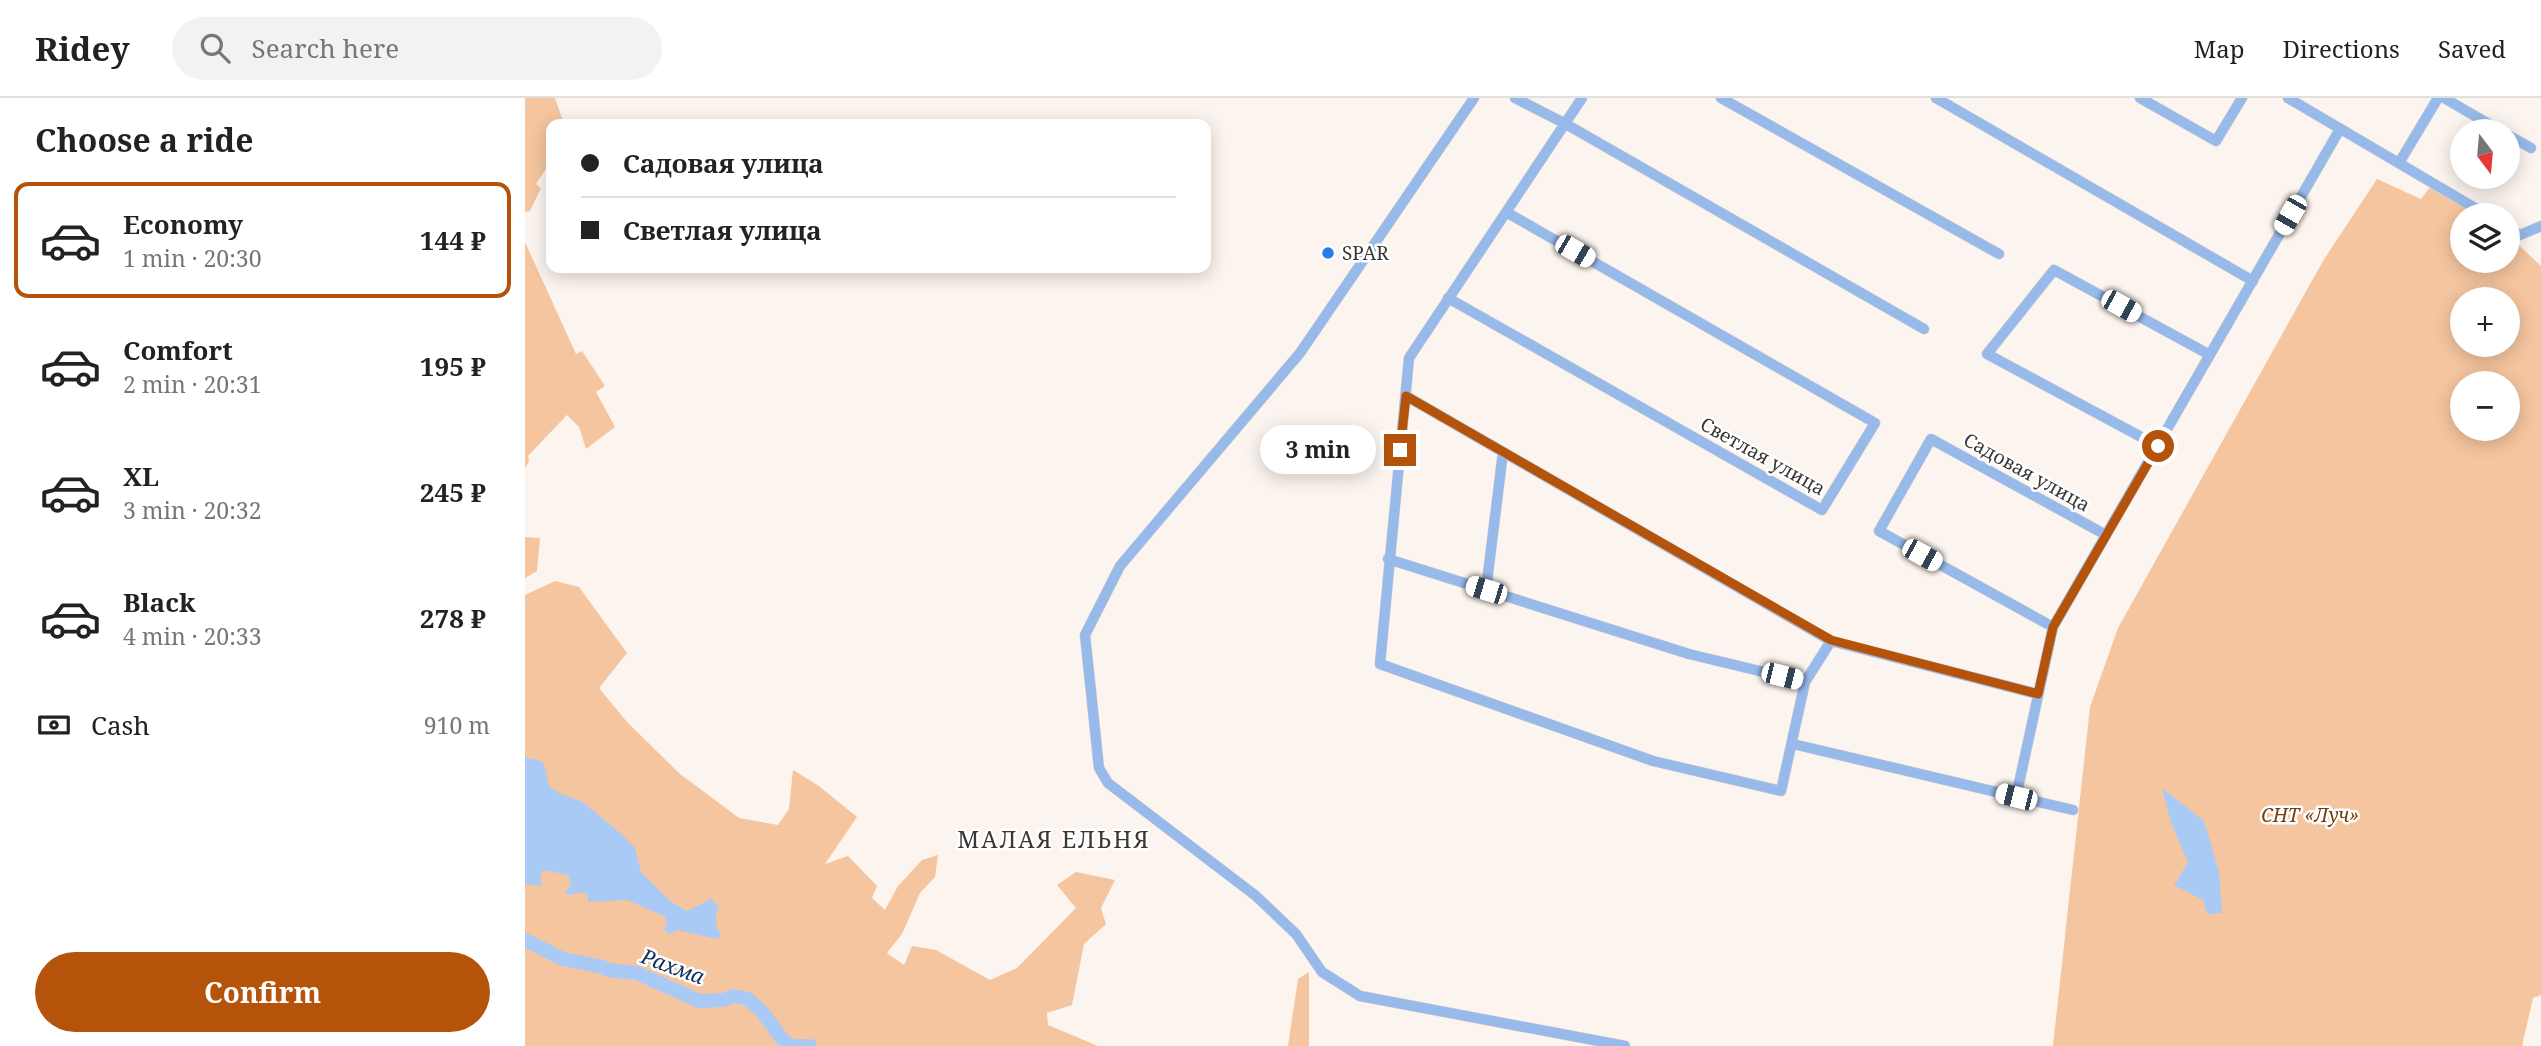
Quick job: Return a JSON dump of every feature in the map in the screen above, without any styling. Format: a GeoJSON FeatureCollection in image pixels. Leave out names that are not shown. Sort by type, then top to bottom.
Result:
{"type":"FeatureCollection","features":[{"type":"Feature","properties":{"kind":"street"},"geometry":{"type":"LineString","coordinates":[[1474,98],[1305,347],[1120,566],[1085,635],[1099,768],[1108,783],[1256,896],[1296,934],[1322,972],[1360,996],[1625,1046]]}},
{"type":"Feature","properties":{"kind":"street"},"geometry":{"type":"LineString","coordinates":[[1515,98],[1564,123],[1924,329]]}},
{"type":"Feature","properties":{"kind":"street"},"geometry":{"type":"LineString","coordinates":[[1582,98],[1409,358],[1380,664],[1653,761],[1781,791],[1805,682],[1831,640]]}},
{"type":"Feature","properties":{"kind":"street"},"geometry":{"type":"LineString","coordinates":[[1721,98],[1999,254]]}},
{"type":"Feature","properties":{"kind":"street"},"geometry":{"type":"LineString","coordinates":[[1936,98],[2253,281]]}},
{"type":"Feature","properties":{"kind":"street"},"geometry":{"type":"LineString","coordinates":[[2140,98],[2216,141],[2242,98]]}},
{"type":"Feature","properties":{"kind":"street"},"geometry":{"type":"LineString","coordinates":[[2288,98],[2467,203]]}},
{"type":"Feature","properties":{"kind":"street"},"geometry":{"type":"LineString","coordinates":[[2399,163],[2438,98]]}},
{"type":"Feature","properties":{"kind":"street"},"geometry":{"type":"LineString","coordinates":[[2444,98],[2480,119]]}},
{"type":"Feature","properties":{"kind":"street"},"geometry":{"type":"LineString","coordinates":[[2016,797],[2053,627],[2340,129]]}},
{"type":"Feature","properties":{"kind":"street"},"geometry":{"type":"LineString","coordinates":[[2520,142],[2531,149]]}},
{"type":"Feature","properties":{"kind":"street","name":"Светлая улица"},"geometry":{"type":"LineString","coordinates":[[1448,298],[1822,510],[1874,423],[1506,212]]}},
{"type":"Feature","properties":{"kind":"street"},"geometry":{"type":"LineString","coordinates":[[2520,235],[2541,226]]}},
{"type":"Feature","properties":{"kind":"street"},"geometry":{"type":"LineString","coordinates":[[2158,446],[1987,354],[2054,270],[2210,355]]}},
{"type":"Feature","properties":{"kind":"street"},"geometry":{"type":"LineString","coordinates":[[1406,396],[1831,640],[2038,694]]}},
{"type":"Feature","properties":{"kind":"street","name":"Садовая улица"},"geometry":{"type":"LineString","coordinates":[[2053,627],[1879,531],[1931,439],[2106,535]]}},
{"type":"Feature","properties":{"kind":"street"},"geometry":{"type":"LineString","coordinates":[[1486,590],[1503,452]]}},
{"type":"Feature","properties":{"kind":"street"},"geometry":{"type":"LineString","coordinates":[[1388,559],[1689,654],[1805,682]]}},
{"type":"Feature","properties":{"kind":"street"},"geometry":{"type":"LineString","coordinates":[[1793,744],[2073,810]]}},
{"type":"Feature","properties":{"kind":"green space"},"geometry":{"type":"Polygon","coordinates":[[[525,98],[555,98],[562,119],[546,119],[546,169],[536,184],[541,188],[530,211],[525,212],[525,98]]]}},
{"type":"Feature","properties":{"kind":"green space","name":"СНТ «Луч»"},"geometry":{"type":"Polygon","coordinates":[[[2377,179],[2421,199],[2430,187],[2457,203],[2450,203],[2450,273],[2520,273],[2520,246],[2541,266],[2541,995],[2533,998],[2522,1046],[2053,1046],[2090,707],[2118,628],[2323,261],[2377,179]]]}},
{"type":"Feature","properties":{"kind":"green space"},"geometry":{"type":"Polygon","coordinates":[[[525,242],[576,354],[582,351],[605,386],[596,392],[615,427],[586,449],[579,427],[567,415],[528,456],[529,462],[525,468],[525,242]]]}},
{"type":"Feature","properties":{"kind":"green space"},"geometry":{"type":"Polygon","coordinates":[[[525,537],[540,538],[537,571],[525,578],[525,537]]]}},
{"type":"Feature","properties":{"kind":"green space"},"geometry":{"type":"Polygon","coordinates":[[[555,581],[579,587],[627,653],[599,688],[627,722],[680,774],[739,818],[778,825],[789,809],[793,770],[819,786],[857,817],[825,864],[848,856],[877,886],[872,898],[885,910],[898,886],[922,860],[938,855],[935,877],[920,893],[902,934],[887,953],[904,965],[912,946],[936,950],[990,980],[1017,968],[1076,908],[1057,885],[1076,872],[1115,880],[1101,908],[1106,924],[1084,944],[1072,1005],[1047,1013],[1048,1025],[1098,1046],[525,1046],[525,595],[555,581]]]}},
{"type":"Feature","properties":{"kind":"green space"},"geometry":{"type":"Polygon","coordinates":[[[1309,972],[1309,1046],[1288,1046],[1298,979],[1309,972]]]}},
{"type":"Feature","properties":{"kind":"water"},"geometry":{"type":"Polygon","coordinates":[[[525,756],[544,764],[549,786],[583,802],[635,848],[641,872],[670,901],[687,911],[711,899],[719,907],[716,922],[721,936],[716,939],[677,930],[669,934],[664,930],[667,922],[664,916],[627,900],[588,902],[588,896],[582,892],[569,895],[565,893],[571,884],[568,875],[544,870],[540,875],[542,886],[525,884],[525,756]]]}},
{"type":"Feature","properties":{"kind":"water"},"geometry":{"type":"Polygon","coordinates":[[[2162,788],[2204,821],[2219,871],[2222,913],[2207,914],[2203,900],[2174,885],[2188,862],[2171,823],[2162,788]]]}},
{"type":"Feature","properties":{"kind":"waterway","name":"Рахма"},"geometry":{"type":"LineString","coordinates":[[525,940],[563,959],[607,970],[637,973],[699,1001],[723,1000],[734,996],[748,999],[791,1046]]}},
{"type":"Feature","properties":{"kind":"waterway","name":"Рахма"},"geometry":{"type":"LineString","coordinates":[[794,1046],[810,1046]]}},
{"type":"Feature","properties":{"kind":"place","name":"SPAR"},"geometry":{"type":"Point","coordinates":[1328,253]}},
{"type":"Feature","properties":{"kind":"district","name":"МАЛАЯ ЕЛЬНЯ"},"geometry":{"type":"Point","coordinates":[1054,839]}},
{"type":"Feature","properties":{"kind":"route"},"geometry":{"type":"LineString","coordinates":[[1400,450],[1406,396],[1831,640],[2038,694],[2053,627],[2158,446]]}}]}
